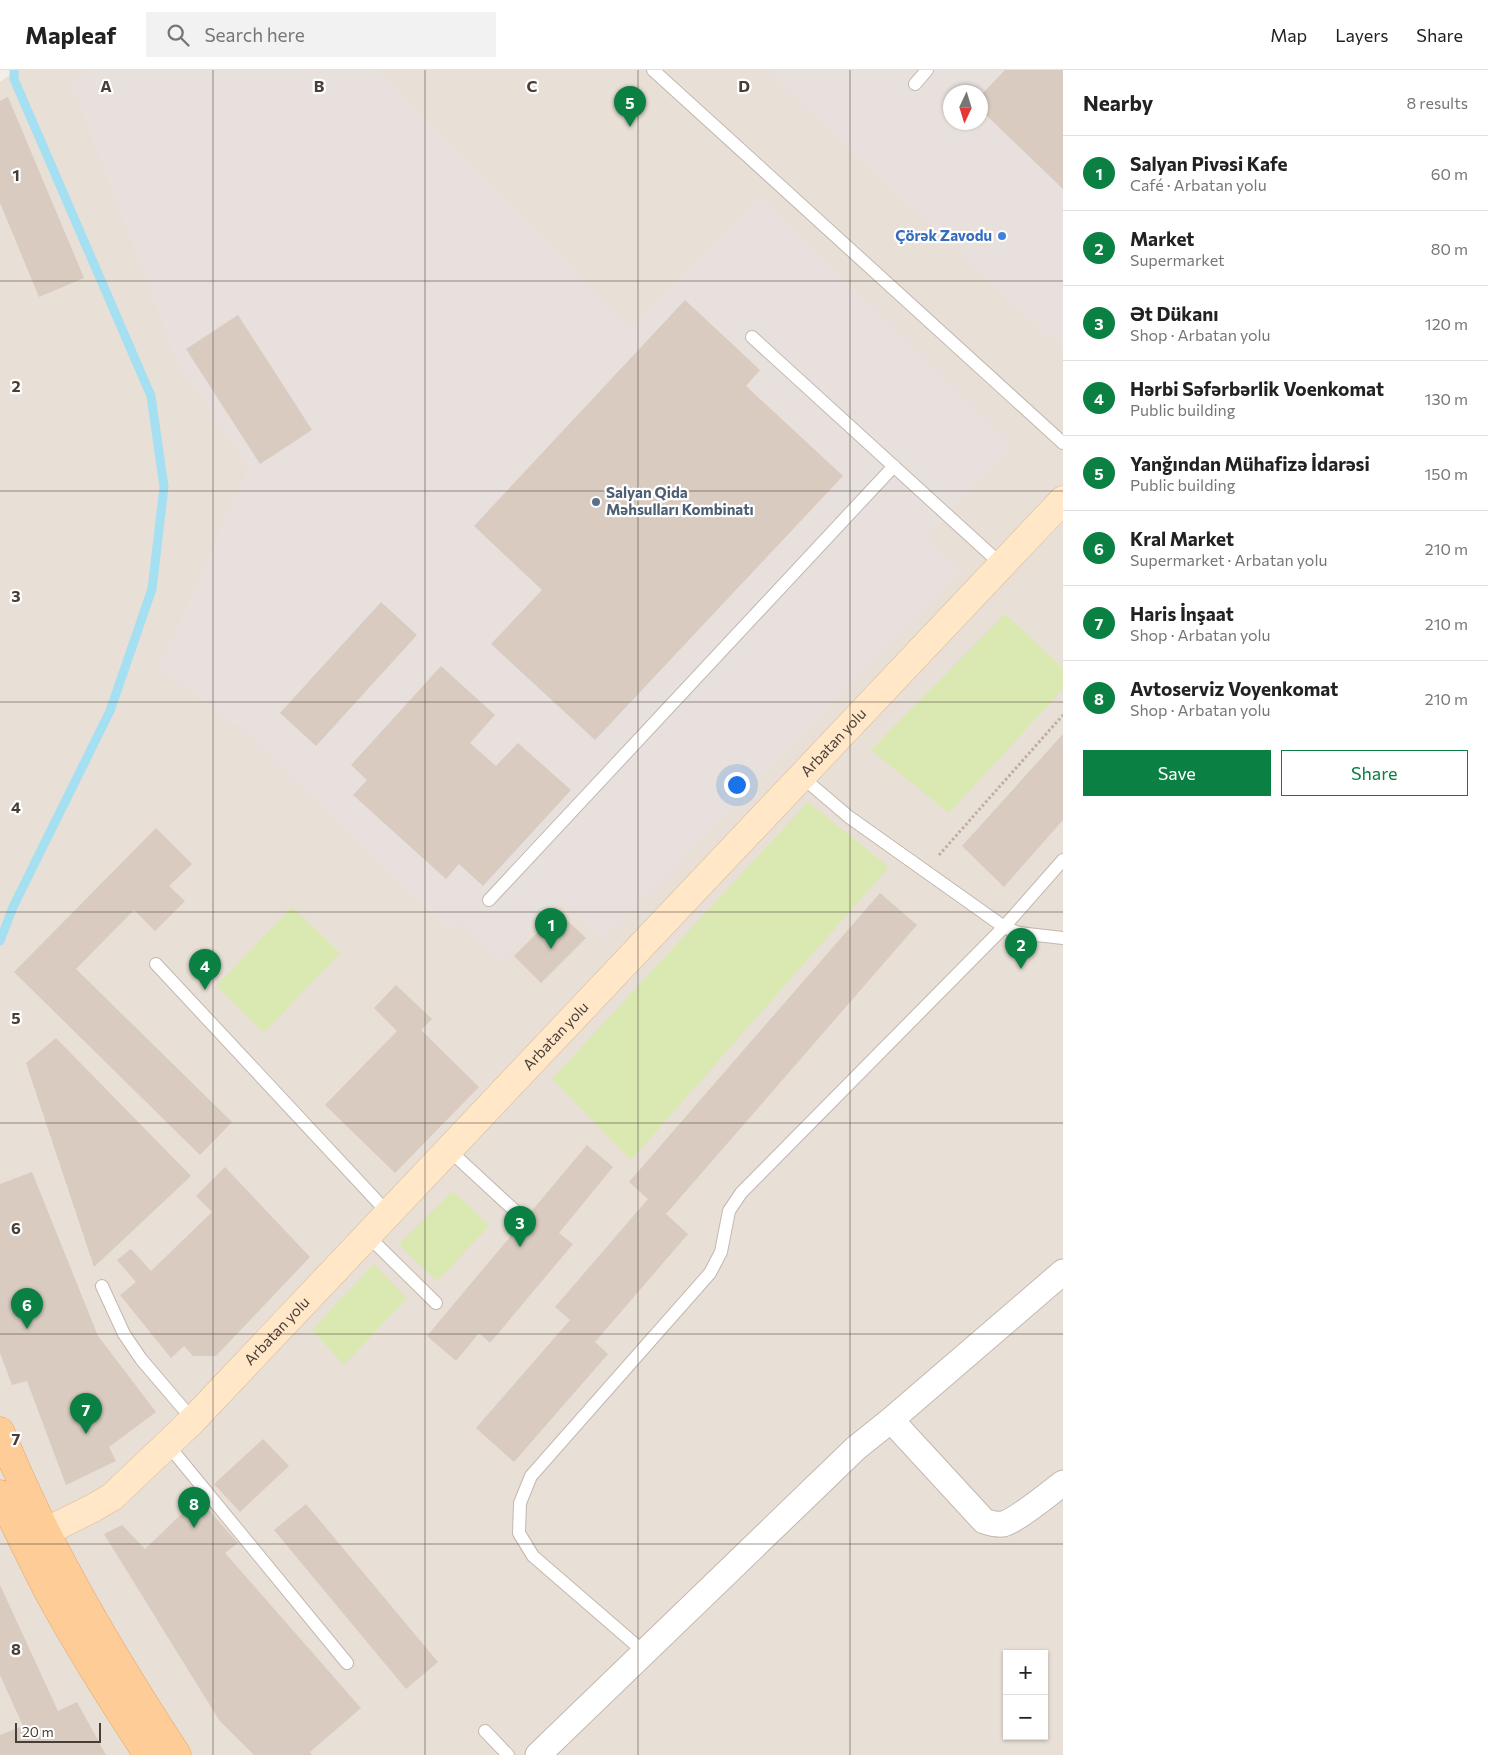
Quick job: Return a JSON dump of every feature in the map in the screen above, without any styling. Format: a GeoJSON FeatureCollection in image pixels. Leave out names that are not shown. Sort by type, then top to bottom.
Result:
{"type":"FeatureCollection","features":[{"type":"Feature","properties":{"kind":"main road","name":"Arbatan yolu"},"geometry":{"type":"LineString","coordinates":[[35,1537],[112,1497],[193,1420],[390,1214],[1063,500]]}},
{"type":"Feature","properties":{"kind":"main road"},"geometry":{"type":"LineString","coordinates":[[0,1431],[35,1537],[48,1592],[111,1698],[148,1755]]}},
{"type":"Feature","properties":{"kind":"main road"},"geometry":{"type":"LineString","coordinates":[[0,1494],[69,1578],[128,1678],[177,1755]]}},
{"type":"Feature","properties":{"kind":"street"},"geometry":{"type":"LineString","coordinates":[[538,1755],[856,1448],[1063,1272]]}},
{"type":"Feature","properties":{"kind":"street"},"geometry":{"type":"LineString","coordinates":[[891,1420],[984,1521],[1004,1524],[1063,1483]]}},
{"type":"Feature","properties":{"kind":"lane"},"geometry":{"type":"LineString","coordinates":[[653,70],[1063,443]]}},
{"type":"Feature","properties":{"kind":"lane"},"geometry":{"type":"LineString","coordinates":[[915,84],[928,70]]}},
{"type":"Feature","properties":{"kind":"lane"},"geometry":{"type":"LineString","coordinates":[[752,337],[1002,565]]}},
{"type":"Feature","properties":{"kind":"lane"},"geometry":{"type":"LineString","coordinates":[[489,900],[894,466]]}},
{"type":"Feature","properties":{"kind":"lane"},"geometry":{"type":"LineString","coordinates":[[802,777],[849,817],[1004,926],[1019,933],[1063,938]]}},
{"type":"Feature","properties":{"kind":"lane"},"geometry":{"type":"LineString","coordinates":[[644,1652],[533,1556],[519,1533],[520,1503],[531,1476],[710,1273],[721,1252],[729,1211],[741,1194],[1004,926],[1063,860]]}},
{"type":"Feature","properties":{"kind":"lane"},"geometry":{"type":"LineString","coordinates":[[156,964],[390,1214]]}},
{"type":"Feature","properties":{"kind":"lane"},"geometry":{"type":"LineString","coordinates":[[449,1150],[515,1211]]}},
{"type":"Feature","properties":{"kind":"lane"},"geometry":{"type":"LineString","coordinates":[[368,1236],[436,1302]]}},
{"type":"Feature","properties":{"kind":"lane"},"geometry":{"type":"LineString","coordinates":[[102,1286],[124,1334],[141,1359],[193,1420]]}},
{"type":"Feature","properties":{"kind":"lane"},"geometry":{"type":"LineString","coordinates":[[168,1445],[346,1663]]}},
{"type":"Feature","properties":{"kind":"lane"},"geometry":{"type":"LineString","coordinates":[[485,1731],[508,1755]]}},
{"type":"Feature","properties":{"kind":"path"},"geometry":{"type":"LineString","coordinates":[[926,870],[1063,715]]}},
{"type":"Feature","properties":{"kind":"shaded area"},"geometry":{"type":"Polygon","coordinates":[[[17,70],[1063,70],[1063,1755],[0,1755],[0,82],[17,70]]]}},
{"type":"Feature","properties":{"kind":"shaded area","name":"Salyan Qida Məhsulları Kombinatı"},"geometry":{"type":"Polygon","coordinates":[[[86,70],[378,70],[631,328],[762,197],[1013,445],[927,537],[961,571],[604,940],[560,901],[500,963],[459,921],[450,933],[239,727],[159,668],[248,468],[178,364],[71,83],[86,70]]]}},
{"type":"Feature","properties":{"kind":"shaded area","name":"Çörək Zavodu"},"geometry":{"type":"Polygon","coordinates":[[[769,70],[1063,70],[1063,350],[771,76],[769,70]]]}},
{"type":"Feature","properties":{"kind":"green space"},"geometry":{"type":"Polygon","coordinates":[[[1005,614],[1063,668],[1063,689],[949,813],[871,750],[1005,614]]]}},
{"type":"Feature","properties":{"kind":"green space"},"geometry":{"type":"Polygon","coordinates":[[[808,802],[889,867],[631,1160],[552,1079],[808,802]]]}},
{"type":"Feature","properties":{"kind":"green space"},"geometry":{"type":"Polygon","coordinates":[[[292,907],[340,953],[264,1033],[216,986],[292,907]]]}},
{"type":"Feature","properties":{"kind":"green space"},"geometry":{"type":"Polygon","coordinates":[[[453,1191],[489,1226],[437,1281],[399,1244],[453,1191]]]}},
{"type":"Feature","properties":{"kind":"green space"},"geometry":{"type":"Polygon","coordinates":[[[374,1264],[407,1298],[344,1365],[312,1330],[374,1264]]]}},
{"type":"Feature","properties":{"kind":"building"},"geometry":{"type":"Polygon","coordinates":[[[1005,70],[1063,70],[1063,189],[988,117],[988,88],[1005,70]]]}},
{"type":"Feature","properties":{"kind":"building"},"geometry":{"type":"Polygon","coordinates":[[[8,97],[84,278],[39,297],[0,203],[0,101],[8,97]]]}},
{"type":"Feature","properties":{"kind":"building"},"geometry":{"type":"Polygon","coordinates":[[[685,300],[760,370],[746,386],[843,476],[595,740],[491,644],[542,590],[474,526],[685,300]]]}},
{"type":"Feature","properties":{"kind":"building"},"geometry":{"type":"Polygon","coordinates":[[[238,315],[312,430],[260,464],[186,349],[238,315]]]}},
{"type":"Feature","properties":{"kind":"building"},"geometry":{"type":"Polygon","coordinates":[[[381,602],[417,635],[316,746],[280,713],[381,602]]]}},
{"type":"Feature","properties":{"kind":"building"},"geometry":{"type":"Polygon","coordinates":[[[441,666],[495,715],[470,743],[496,766],[518,743],[571,790],[483,886],[459,864],[446,879],[353,795],[367,780],[351,765],[441,666]]]}},
{"type":"Feature","properties":{"kind":"building"},"geometry":{"type":"Polygon","coordinates":[[[1063,734],[1063,820],[1004,887],[962,846],[1063,734]]]}},
{"type":"Feature","properties":{"kind":"building"},"geometry":{"type":"Polygon","coordinates":[[[156,828],[192,864],[169,886],[185,901],[155,931],[134,910],[76,969],[232,1122],[200,1155],[14,972],[156,828]]]}},
{"type":"Feature","properties":{"kind":"building"},"geometry":{"type":"Polygon","coordinates":[[[880,893],[917,925],[666,1214],[688,1234],[595,1342],[608,1354],[514,1462],[476,1428],[570,1320],[555,1307],[648,1199],[629,1182],[880,893]]]}},
{"type":"Feature","properties":{"kind":"building"},"geometry":{"type":"Polygon","coordinates":[[[558,912],[586,938],[541,983],[514,956],[558,912]]]}},
{"type":"Feature","properties":{"kind":"building"},"geometry":{"type":"Polygon","coordinates":[[[396,985],[432,1019],[421,1030],[479,1087],[395,1173],[325,1105],[397,1031],[374,1008],[396,985]]]}},
{"type":"Feature","properties":{"kind":"building"},"geometry":{"type":"Polygon","coordinates":[[[56,1038],[191,1176],[94,1267],[26,1063],[56,1038]]]}},
{"type":"Feature","properties":{"kind":"building"},"geometry":{"type":"Polygon","coordinates":[[[587,1145],[613,1167],[559,1233],[573,1244],[490,1343],[479,1333],[456,1361],[427,1336],[587,1145]]]}},
{"type":"Feature","properties":{"kind":"building"},"geometry":{"type":"Polygon","coordinates":[[[225,1167],[310,1257],[216,1356],[193,1356],[184,1346],[171,1358],[120,1295],[136,1282],[117,1260],[131,1249],[151,1271],[212,1212],[196,1196],[225,1167]]]}},
{"type":"Feature","properties":{"kind":"building"},"geometry":{"type":"Polygon","coordinates":[[[32,1172],[98,1336],[156,1412],[109,1447],[116,1461],[66,1485],[27,1381],[12,1385],[0,1353],[0,1184],[32,1172]]]}},
{"type":"Feature","properties":{"kind":"building"},"geometry":{"type":"Polygon","coordinates":[[[263,1439],[289,1466],[240,1512],[214,1484],[263,1439]]]}},
{"type":"Feature","properties":{"kind":"building"},"geometry":{"type":"Polygon","coordinates":[[[198,1498],[238,1543],[225,1553],[361,1708],[310,1752],[312,1755],[254,1755],[219,1720],[104,1534],[122,1525],[145,1549],[198,1498]]]}},
{"type":"Feature","properties":{"kind":"building"},"geometry":{"type":"Polygon","coordinates":[[[306,1504],[438,1662],[406,1689],[274,1530],[306,1504]]]}},
{"type":"Feature","properties":{"kind":"building"},"geometry":{"type":"Polygon","coordinates":[[[0,1585],[58,1711],[77,1702],[106,1755],[0,1755],[0,1735],[23,1726],[0,1675],[0,1585]]]}},
{"type":"Feature","properties":{"kind":"waterway"},"geometry":{"type":"LineString","coordinates":[[0,941],[13,907],[110,711],[152,589],[164,487],[151,396],[14,79],[14,70]]}},
{"type":"Feature","properties":{"kind":"place","name":"Yanğından Mühafizə İdarəsi"},"geometry":{"type":"Point","coordinates":[630,127]}},
{"type":"Feature","properties":{"kind":"place","name":"Çörək Zavodu"},"geometry":{"type":"Point","coordinates":[1002,236]}},
{"type":"Feature","properties":{"kind":"place","name":"Salyan Qida Məhsulları Kombinatı"},"geometry":{"type":"Point","coordinates":[596,502]}},
{"type":"Feature","properties":{"kind":"place","name":"Salyan Pivəsi Kafe"},"geometry":{"type":"Point","coordinates":[551,949]}},
{"type":"Feature","properties":{"kind":"place","name":"Market"},"geometry":{"type":"Point","coordinates":[1021,969]}},
{"type":"Feature","properties":{"kind":"place","name":"Hərbi Səfərbərlik Voenkomat"},"geometry":{"type":"Point","coordinates":[205,990]}},
{"type":"Feature","properties":{"kind":"place","name":"Ət Dükanı"},"geometry":{"type":"Point","coordinates":[520,1247]}},
{"type":"Feature","properties":{"kind":"place","name":"Kral Market"},"geometry":{"type":"Point","coordinates":[27,1329]}},
{"type":"Feature","properties":{"kind":"place","name":"Haris İnşaat"},"geometry":{"type":"Point","coordinates":[86,1434]}},
{"type":"Feature","properties":{"kind":"place","name":"Avtoserviz Voyenkomat"},"geometry":{"type":"Point","coordinates":[194,1528]}}]}
